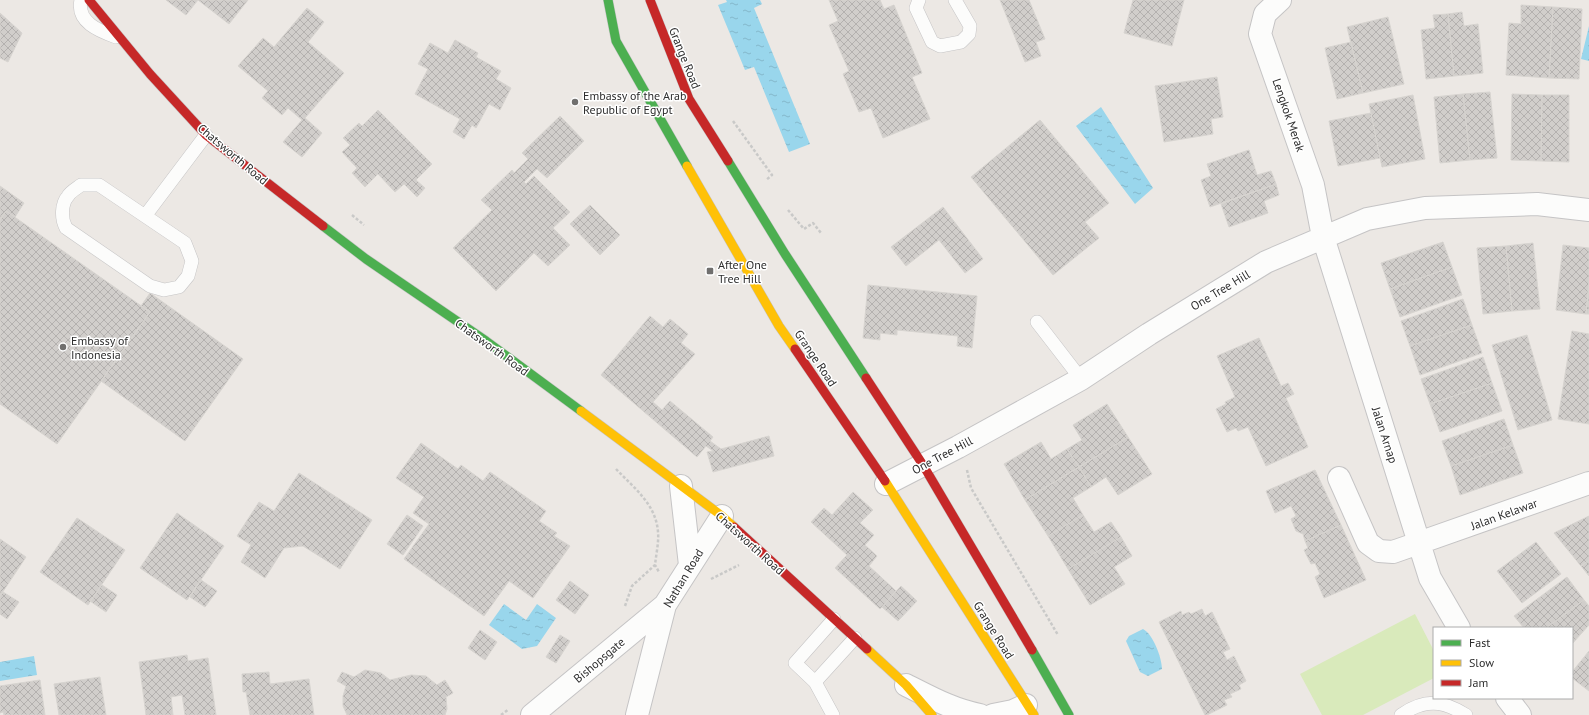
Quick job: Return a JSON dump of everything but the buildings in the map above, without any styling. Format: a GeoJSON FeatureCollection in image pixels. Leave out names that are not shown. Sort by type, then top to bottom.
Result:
{"type":"FeatureCollection","features":[{"type":"Feature","properties":{"kind":"main road","name":"Chatsworth Road"},"geometry":{"type":"LineString","coordinates":[[89,0],[150,74],[206,135],[366,259],[486,341],[722,516],[906,685],[932,715]]}},
{"type":"Feature","properties":{"kind":"main road","name":"Grange Road"},"geometry":{"type":"LineString","coordinates":[[608,0],[616,41],[779,326],[886,484],[1015,712]]}},
{"type":"Feature","properties":{"kind":"main road","name":"Grange Road"},"geometry":{"type":"LineString","coordinates":[[650,0],[689,99],[785,254],[923,465],[1006,604],[1069,715]]}},
{"type":"Feature","properties":{"kind":"street","name":"Lengkok Merak"},"geometry":{"type":"LineString","coordinates":[[1280,0],[1265,14],[1260,34],[1314,185],[1322,237]]}},
{"type":"Feature","properties":{"kind":"street","name":"One Tree Hill"},"geometry":{"type":"LineString","coordinates":[[886,484],[1081,379],[1149,334],[1266,262],[1367,219],[1425,208],[1537,204],[1589,209]]}},
{"type":"Feature","properties":{"kind":"street","name":"Jalan Arnap"},"geometry":{"type":"LineString","coordinates":[[1322,237],[1430,578],[1458,627]]}},
{"type":"Feature","properties":{"kind":"street","name":"Jalan Kelawar"},"geometry":{"type":"LineString","coordinates":[[1339,478],[1368,543],[1379,551],[1393,552],[1589,483]]}},
{"type":"Feature","properties":{"kind":"street"},"geometry":{"type":"LineString","coordinates":[[681,486],[690,565]]}},
{"type":"Feature","properties":{"kind":"street","name":"Nathan Road"},"geometry":{"type":"LineString","coordinates":[[637,715],[665,605],[722,516]]}},
{"type":"Feature","properties":{"kind":"street","name":"Bishopsgate"},"geometry":{"type":"LineString","coordinates":[[532,715],[665,605]]}},
{"type":"Feature","properties":{"kind":"street","name":"Chatsworth Road"},"geometry":{"type":"LineString","coordinates":[[906,685],[952,707],[965,712],[980,715]]}},
{"type":"Feature","properties":{"kind":"street"},"geometry":{"type":"LineString","coordinates":[[1508,699],[1520,715]]}},
{"type":"Feature","properties":{"kind":"lane"},"geometry":{"type":"LineString","coordinates":[[82,0],[80,7],[86,23],[104,33],[122,39]]}},
{"type":"Feature","properties":{"kind":"lane"},"geometry":{"type":"LineString","coordinates":[[919,0],[916,8],[932,42],[940,46],[961,42],[969,34],[970,26],[955,0]]}},
{"type":"Feature","properties":{"kind":"lane"},"geometry":{"type":"LineString","coordinates":[[145,216],[206,135]]}},
{"type":"Feature","properties":{"kind":"lane"},"geometry":{"type":"LineString","coordinates":[[81,185],[99,186],[145,216],[185,243],[192,261],[188,276],[179,287],[164,290],[150,286],[68,229],[63,223],[62,213],[67,196],[81,185]]}},
{"type":"Feature","properties":{"kind":"lane"},"geometry":{"type":"LineString","coordinates":[[1038,322],[1081,379]]}},
{"type":"Feature","properties":{"kind":"lane"},"geometry":{"type":"LineString","coordinates":[[832,715],[815,682],[794,663],[834,619]]}},
{"type":"Feature","properties":{"kind":"lane"},"geometry":{"type":"LineString","coordinates":[[815,682],[854,638]]}},
{"type":"Feature","properties":{"kind":"lane"},"geometry":{"type":"LineString","coordinates":[[1401,715],[1414,708],[1438,703],[1448,705],[1466,715]]}},
{"type":"Feature","properties":{"kind":"path"},"geometry":{"type":"LineString","coordinates":[[731,118],[772,175],[765,182]]}},
{"type":"Feature","properties":{"kind":"path"},"geometry":{"type":"LineString","coordinates":[[784,206],[804,229],[813,223],[820,233]]}},
{"type":"Feature","properties":{"kind":"path"},"geometry":{"type":"LineString","coordinates":[[349,213],[361,222],[372,234],[372,247],[366,259]]}},
{"type":"Feature","properties":{"kind":"path"},"geometry":{"type":"LineString","coordinates":[[616,469],[647,500],[656,517],[658,533],[655,566],[662,576]]}},
{"type":"Feature","properties":{"kind":"path"},"geometry":{"type":"LineString","coordinates":[[967,469],[971,488],[1058,635]]}},
{"type":"Feature","properties":{"kind":"green space"},"geometry":{"type":"Polygon","coordinates":[[[1415,614],[1433,649],[1433,679],[1363,715],[1322,715],[1300,674],[1415,614]]]}},
{"type":"Feature","properties":{"kind":"water"},"geometry":{"type":"Polygon","coordinates":[[[726,0],[760,0],[762,4],[754,8],[810,144],[789,152],[754,67],[745,70],[718,5],[727,2],[726,0]]]}},
{"type":"Feature","properties":{"kind":"water"},"geometry":{"type":"Polygon","coordinates":[[[1589,26],[1589,61],[1581,59],[1589,26]]]}},
{"type":"Feature","properties":{"kind":"water"},"geometry":{"type":"Polygon","coordinates":[[[1101,107],[1153,188],[1135,204],[1076,126],[1101,107]]]}},
{"type":"Feature","properties":{"kind":"water"},"geometry":{"type":"Polygon","coordinates":[[[504,604],[526,620],[537,604],[556,618],[537,646],[522,649],[489,625],[504,604]]]}},
{"type":"Feature","properties":{"kind":"water"},"geometry":{"type":"Polygon","coordinates":[[[1143,629],[1153,641],[1159,653],[1162,664],[1162,669],[1148,676],[1140,672],[1126,641],[1129,636],[1143,629]]]}},
{"type":"Feature","properties":{"kind":"water"},"geometry":{"type":"Polygon","coordinates":[[[34,656],[37,675],[0,681],[0,662],[34,656]]]}},
{"type":"Feature","properties":{"kind":"traffic: fast"},"geometry":{"type":"LineString","coordinates":[[608,0],[616,41],[687,166]]}},
{"type":"Feature","properties":{"kind":"traffic: fast"},"geometry":{"type":"LineString","coordinates":[[728,161],[785,254],[866,378]]}},
{"type":"Feature","properties":{"kind":"traffic: fast"},"geometry":{"type":"LineString","coordinates":[[323,226],[366,259],[486,341],[581,411]]}},
{"type":"Feature","properties":{"kind":"traffic: fast"},"geometry":{"type":"LineString","coordinates":[[1032,650],[1069,715]]}},
{"type":"Feature","properties":{"kind":"traffic: slow"},"geometry":{"type":"LineString","coordinates":[[687,166],[779,326],[795,349]]}},
{"type":"Feature","properties":{"kind":"traffic: slow"},"geometry":{"type":"LineString","coordinates":[[581,411],[722,516],[734,527]]}},
{"type":"Feature","properties":{"kind":"traffic: slow"},"geometry":{"type":"LineString","coordinates":[[885,481],[1034,715]]}},
{"type":"Feature","properties":{"kind":"traffic: slow"},"geometry":{"type":"LineString","coordinates":[[867,649],[906,685],[932,715]]}},
{"type":"Feature","properties":{"kind":"traffic: jam"},"geometry":{"type":"LineString","coordinates":[[89,0],[150,74],[206,135],[323,226]]}},
{"type":"Feature","properties":{"kind":"traffic: jam"},"geometry":{"type":"LineString","coordinates":[[650,0],[689,99],[728,161]]}},
{"type":"Feature","properties":{"kind":"traffic: jam"},"geometry":{"type":"LineString","coordinates":[[795,349],[885,481]]}},
{"type":"Feature","properties":{"kind":"traffic: jam"},"geometry":{"type":"LineString","coordinates":[[866,378],[923,465],[1032,650]]}},
{"type":"Feature","properties":{"kind":"traffic: jam"},"geometry":{"type":"LineString","coordinates":[[734,527],[867,649]]}},
{"type":"Feature","properties":{"kind":"place","name":"Embassy of the Arab Republic of Egypt"},"geometry":{"type":"Point","coordinates":[575,102]}},
{"type":"Feature","properties":{"kind":"place","name":"After One Tree Hill"},"geometry":{"type":"Point","coordinates":[710,271]}},
{"type":"Feature","properties":{"kind":"place","name":"Embassy of Indonesia"},"geometry":{"type":"Point","coordinates":[63,347]}}]}
